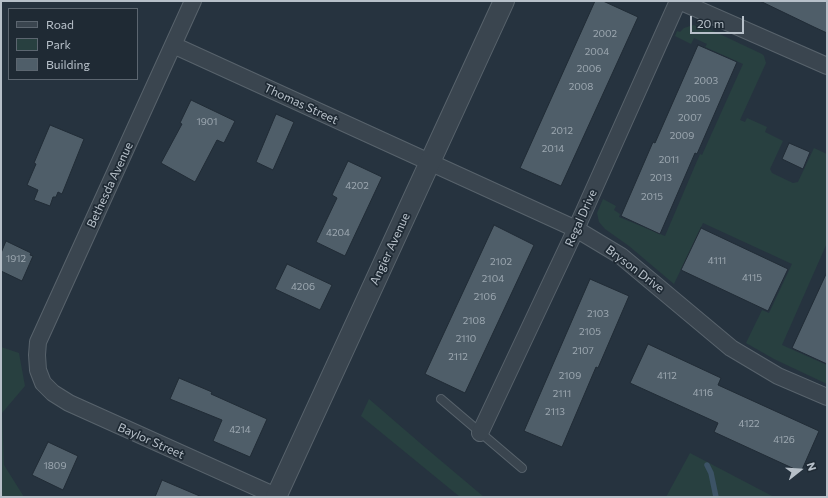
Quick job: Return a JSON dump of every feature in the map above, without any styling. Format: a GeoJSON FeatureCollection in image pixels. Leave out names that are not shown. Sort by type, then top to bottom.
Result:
{"type":"FeatureCollection","features":[{"type":"Feature","properties":{"kind":"street","name":"Bethesda Avenue"},"geometry":{"type":"LineString","coordinates":[[38,370],[38,342],[193,1]]}},
{"type":"Feature","properties":{"kind":"street","name":"Angier Avenue"},"geometry":{"type":"LineString","coordinates":[[277,497],[504,1]]}},
{"type":"Feature","properties":{"kind":"street"},"geometry":{"type":"LineString","coordinates":[[678,1],[827,66]]}},
{"type":"Feature","properties":{"kind":"street","name":"Regal Drive"},"geometry":{"type":"LineString","coordinates":[[480,433],[576,229],[678,1]]}},
{"type":"Feature","properties":{"kind":"street","name":"Thomas Street"},"geometry":{"type":"LineString","coordinates":[[173,45],[429,163]]}},
{"type":"Feature","properties":{"kind":"street","name":"Bryson Drive"},"geometry":{"type":"LineString","coordinates":[[429,163],[576,229],[621,256],[731,348],[778,376],[827,397]]}},
{"type":"Feature","properties":{"kind":"street","name":"Baylor Street"},"geometry":{"type":"LineString","coordinates":[[38,370],[43,383],[53,393],[69,403],[277,497]]}},
{"type":"Feature","properties":{"kind":"lane"},"geometry":{"type":"LineString","coordinates":[[441,399],[522,468]]}},
{"type":"Feature","properties":{"kind":"green space"},"geometry":{"type":"Polygon","coordinates":[[[693,25],[707,28],[764,56],[766,63],[740,120],[745,122],[747,118],[767,127],[765,132],[783,141],[770,169],[772,173],[793,183],[798,182],[814,148],[827,154],[827,243],[782,345],[827,365],[827,384],[774,359],[746,343],[762,310],[769,313],[792,264],[703,223],[674,284],[629,246],[605,229],[599,222],[597,213],[603,199],[616,206],[614,210],[620,214],[619,217],[665,236],[700,154],[702,155],[743,64],[705,47],[707,44],[694,38],[691,44],[675,36],[677,31],[680,32],[684,28],[693,25]]]}},
{"type":"Feature","properties":{"kind":"green space"},"geometry":{"type":"Polygon","coordinates":[[[1,347],[19,353],[25,386],[2,413],[4,465],[24,497],[1,497],[1,347]]]}},
{"type":"Feature","properties":{"kind":"green space"},"geometry":{"type":"Polygon","coordinates":[[[369,399],[484,497],[460,497],[361,416],[369,399]]]}},
{"type":"Feature","properties":{"kind":"green space"},"geometry":{"type":"Polygon","coordinates":[[[690,453],[774,497],[666,497],[690,453]]]}},
{"type":"Feature","properties":{"kind":"building"},"geometry":{"type":"Polygon","coordinates":[[[595,1],[603,1],[638,17],[561,186],[520,168],[595,1]]]}},
{"type":"Feature","properties":{"kind":"building"},"geometry":{"type":"Polygon","coordinates":[[[760,1],[827,1],[827,33],[814,27],[760,1]]]}},
{"type":"Feature","properties":{"kind":"building"},"geometry":{"type":"Polygon","coordinates":[[[698,45],[737,62],[660,234],[621,216],[653,142],[655,143],[698,45]]]}},
{"type":"Feature","properties":{"kind":"building"},"geometry":{"type":"Polygon","coordinates":[[[191,100],[235,121],[224,143],[217,140],[195,182],[161,163],[182,124],[180,123],[191,100]]]}},
{"type":"Feature","properties":{"kind":"building"},"geometry":{"type":"Polygon","coordinates":[[[276,114],[294,122],[273,170],[256,162],[276,114]]]}},
{"type":"Feature","properties":{"kind":"building"},"geometry":{"type":"Polygon","coordinates":[[[50,125],[84,139],[62,194],[58,192],[56,197],[53,197],[50,206],[34,200],[38,190],[27,185],[36,164],[34,163],[50,125]]]}},
{"type":"Feature","properties":{"kind":"building"},"geometry":{"type":"Polygon","coordinates":[[[789,143],[810,152],[803,169],[782,159],[789,143]]]}},
{"type":"Feature","properties":{"kind":"building"},"geometry":{"type":"Polygon","coordinates":[[[348,161],[382,177],[345,256],[316,242],[337,198],[332,195],[348,161]]]}},
{"type":"Feature","properties":{"kind":"building"},"geometry":{"type":"Polygon","coordinates":[[[494,225],[534,245],[465,393],[425,374],[494,225]]]}},
{"type":"Feature","properties":{"kind":"building"},"geometry":{"type":"Polygon","coordinates":[[[701,228],[788,269],[768,311],[681,270],[701,228]]]}},
{"type":"Feature","properties":{"kind":"building"},"geometry":{"type":"Polygon","coordinates":[[[6,241],[31,253],[30,255],[33,256],[22,281],[1,271],[1,253],[6,241]]]}},
{"type":"Feature","properties":{"kind":"building"},"geometry":{"type":"Polygon","coordinates":[[[287,264],[332,285],[320,310],[275,289],[287,264]]]}},
{"type":"Feature","properties":{"kind":"building"},"geometry":{"type":"Polygon","coordinates":[[[827,272],[827,364],[792,348],[827,272]]]}},
{"type":"Feature","properties":{"kind":"building"},"geometry":{"type":"Polygon","coordinates":[[[590,279],[629,296],[598,368],[596,367],[562,447],[524,431],[590,279]]]}},
{"type":"Feature","properties":{"kind":"building"},"geometry":{"type":"Polygon","coordinates":[[[648,344],[721,378],[718,385],[819,431],[801,472],[714,432],[718,423],[630,383],[648,344]]]}},
{"type":"Feature","properties":{"kind":"building"},"geometry":{"type":"Polygon","coordinates":[[[179,378],[212,392],[211,394],[267,419],[250,457],[213,441],[222,420],[170,399],[179,378]]]}},
{"type":"Feature","properties":{"kind":"building"},"geometry":{"type":"Polygon","coordinates":[[[48,442],[78,456],[63,490],[32,475],[48,442]]]}},
{"type":"Feature","properties":{"kind":"building"},"geometry":{"type":"Polygon","coordinates":[[[162,480],[202,497],[155,497],[162,480]]]}},
{"type":"Feature","properties":{"kind":"waterway"},"geometry":{"type":"LineString","coordinates":[[707,465],[711,473],[716,497]]}}]}
